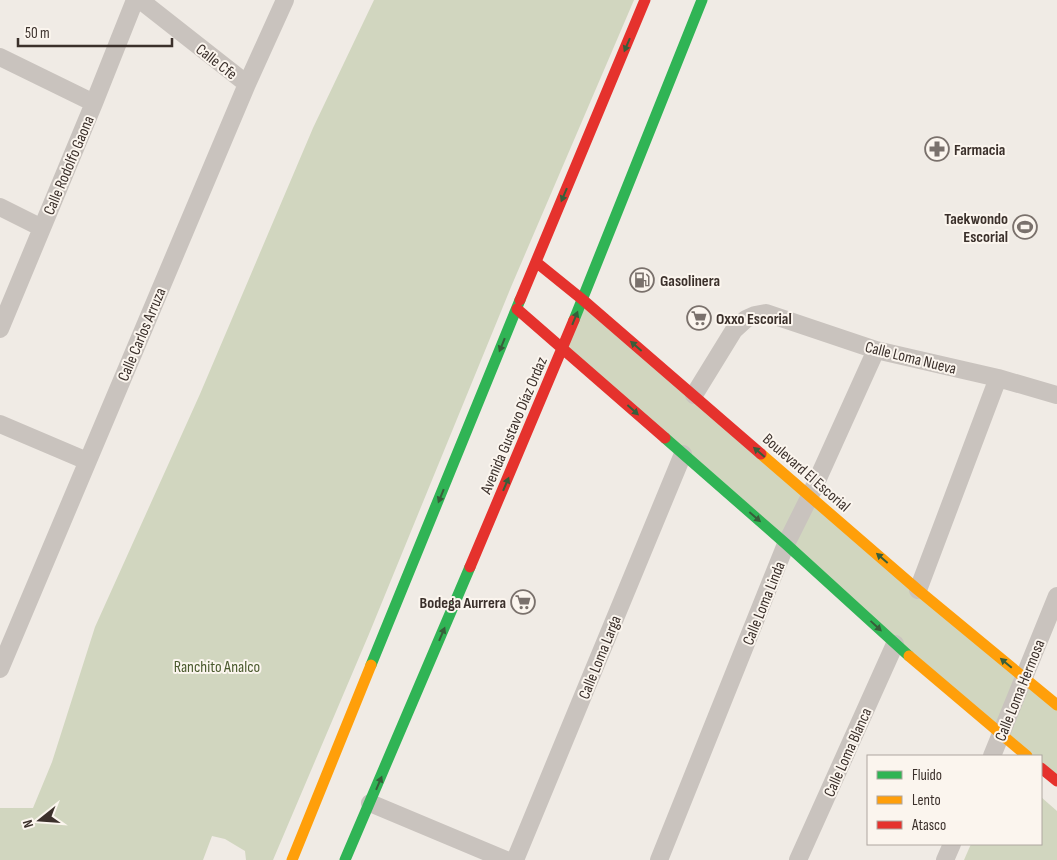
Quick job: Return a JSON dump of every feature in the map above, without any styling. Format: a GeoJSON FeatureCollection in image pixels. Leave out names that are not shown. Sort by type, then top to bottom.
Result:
{"type":"FeatureCollection","features":[{"type":"Feature","properties":{"kind":"street","name":"Calle Rodolfo Gaona"},"geometry":{"type":"LineString","coordinates":[[0,329],[135,0]]}},
{"type":"Feature","properties":{"kind":"street","name":"Calle Cfe"},"geometry":{"type":"LineString","coordinates":[[140,0],[247,84]]}},
{"type":"Feature","properties":{"kind":"street","name":"Calle Carlos Arruza"},"geometry":{"type":"LineString","coordinates":[[0,669],[247,84],[285,0]]}},
{"type":"Feature","properties":{"kind":"street"},"geometry":{"type":"LineString","coordinates":[[292,860],[645,0]]}},
{"type":"Feature","properties":{"kind":"street","name":"Avenida Gustavo Díaz Ordaz"},"geometry":{"type":"LineString","coordinates":[[345,860],[583,300],[702,0]]}},
{"type":"Feature","properties":{"kind":"street"},"geometry":{"type":"LineString","coordinates":[[0,57],[94,102]]}},
{"type":"Feature","properties":{"kind":"street"},"geometry":{"type":"LineString","coordinates":[[0,207],[42,228]]}},
{"type":"Feature","properties":{"kind":"street","name":"Boulevard El Escorial"},"geometry":{"type":"LineString","coordinates":[[536,262],[694,395],[918,590],[1057,705]]}},
{"type":"Feature","properties":{"kind":"street"},"geometry":{"type":"LineString","coordinates":[[517,309],[786,544],[895,644],[1001,736],[1026,755]]}},
{"type":"Feature","properties":{"kind":"street","name":"Calle Loma Nueva"},"geometry":{"type":"LineString","coordinates":[[694,395],[734,330],[746,319],[766,313],[876,350],[998,378],[1057,395]]}},
{"type":"Feature","properties":{"kind":"street","name":"Calle Loma Linda"},"geometry":{"type":"LineString","coordinates":[[659,860],[786,544],[810,496],[876,350]]}},
{"type":"Feature","properties":{"kind":"street"},"geometry":{"type":"LineString","coordinates":[[918,590],[998,378]]}},
{"type":"Feature","properties":{"kind":"street"},"geometry":{"type":"LineString","coordinates":[[0,424],[88,460]]}},
{"type":"Feature","properties":{"kind":"street","name":"Calle Loma Larga"},"geometry":{"type":"LineString","coordinates":[[516,860],[683,454]]}},
{"type":"Feature","properties":{"kind":"street","name":"Calle Loma Hermosa"},"geometry":{"type":"LineString","coordinates":[[992,755],[1057,596]]}},
{"type":"Feature","properties":{"kind":"street","name":"Calle Loma Blanca"},"geometry":{"type":"LineString","coordinates":[[798,860],[895,644]]}},
{"type":"Feature","properties":{"kind":"street"},"geometry":{"type":"LineString","coordinates":[[1042,769],[1057,781]]}},
{"type":"Feature","properties":{"kind":"street"},"geometry":{"type":"LineString","coordinates":[[370,803],[506,860]]}},
{"type":"Feature","properties":{"kind":"street"},"geometry":{"type":"LineString","coordinates":[[945,860],[952,845]]}},
{"type":"Feature","properties":{"kind":"green space","name":"Ranchito Analco"},"geometry":{"type":"Polygon","coordinates":[[[374,0],[634,0],[511,287],[369,634],[273,860],[246,860],[245,851],[225,839],[212,836],[203,860],[0,860],[0,808],[33,808],[52,762],[95,627],[200,394],[313,128],[374,0]]]}},
{"type":"Feature","properties":{"kind":"green space"},"geometry":{"type":"Polygon","coordinates":[[[583,304],[806,498],[786,541],[567,347],[583,304]]]}},
{"type":"Feature","properties":{"kind":"green space"},"geometry":{"type":"Polygon","coordinates":[[[810,497],[1021,678],[1000,733],[788,544],[810,497]]]}},
{"type":"Feature","properties":{"kind":"green space"},"geometry":{"type":"Polygon","coordinates":[[[1025,681],[1057,706],[1057,779],[1042,767],[1042,755],[1028,755],[1003,735],[1025,681]]]}},
{"type":"Feature","properties":{"kind":"green space"},"geometry":{"type":"Polygon","coordinates":[[[1042,798],[1057,811],[1057,860],[964,860],[971,845],[1042,845],[1042,798]]]}},
{"type":"Feature","properties":{"kind":"traffic: fast"},"geometry":{"type":"LineString","coordinates":[[574,320],[702,0]]}},
{"type":"Feature","properties":{"kind":"traffic: fast"},"geometry":{"type":"LineString","coordinates":[[371,665],[520,300]]}},
{"type":"Feature","properties":{"kind":"traffic: fast"},"geometry":{"type":"LineString","coordinates":[[665,438],[786,544],[909,656]]}},
{"type":"Feature","properties":{"kind":"traffic: fast"},"geometry":{"type":"LineString","coordinates":[[345,860],[470,567]]}},
{"type":"Feature","properties":{"kind":"traffic: slow"},"geometry":{"type":"LineString","coordinates":[[761,454],[918,590],[1057,705]]}},
{"type":"Feature","properties":{"kind":"traffic: slow"},"geometry":{"type":"LineString","coordinates":[[909,656],[1026,755]]}},
{"type":"Feature","properties":{"kind":"traffic: slow"},"geometry":{"type":"LineString","coordinates":[[292,860],[371,665]]}},
{"type":"Feature","properties":{"kind":"traffic: jam"},"geometry":{"type":"LineString","coordinates":[[520,300],[645,0]]}},
{"type":"Feature","properties":{"kind":"traffic: jam"},"geometry":{"type":"LineString","coordinates":[[536,262],[583,300],[761,454]]}},
{"type":"Feature","properties":{"kind":"traffic: jam"},"geometry":{"type":"LineString","coordinates":[[517,309],[665,438]]}},
{"type":"Feature","properties":{"kind":"traffic: jam"},"geometry":{"type":"LineString","coordinates":[[470,567],[574,320]]}},
{"type":"Feature","properties":{"kind":"traffic: jam"},"geometry":{"type":"LineString","coordinates":[[1042,769],[1057,781]]}},
{"type":"Feature","properties":{"kind":"place","name":"Farmacia"},"geometry":{"type":"Point","coordinates":[937,149]}},
{"type":"Feature","properties":{"kind":"place","name":"Taekwondo Escorial"},"geometry":{"type":"Point","coordinates":[1025,227]}},
{"type":"Feature","properties":{"kind":"place","name":"Gasolinera"},"geometry":{"type":"Point","coordinates":[642,280]}},
{"type":"Feature","properties":{"kind":"place","name":"Oxxo Escorial"},"geometry":{"type":"Point","coordinates":[699,318]}},
{"type":"Feature","properties":{"kind":"place","name":"Bodega Aurrera"},"geometry":{"type":"Point","coordinates":[523,602]}}]}
